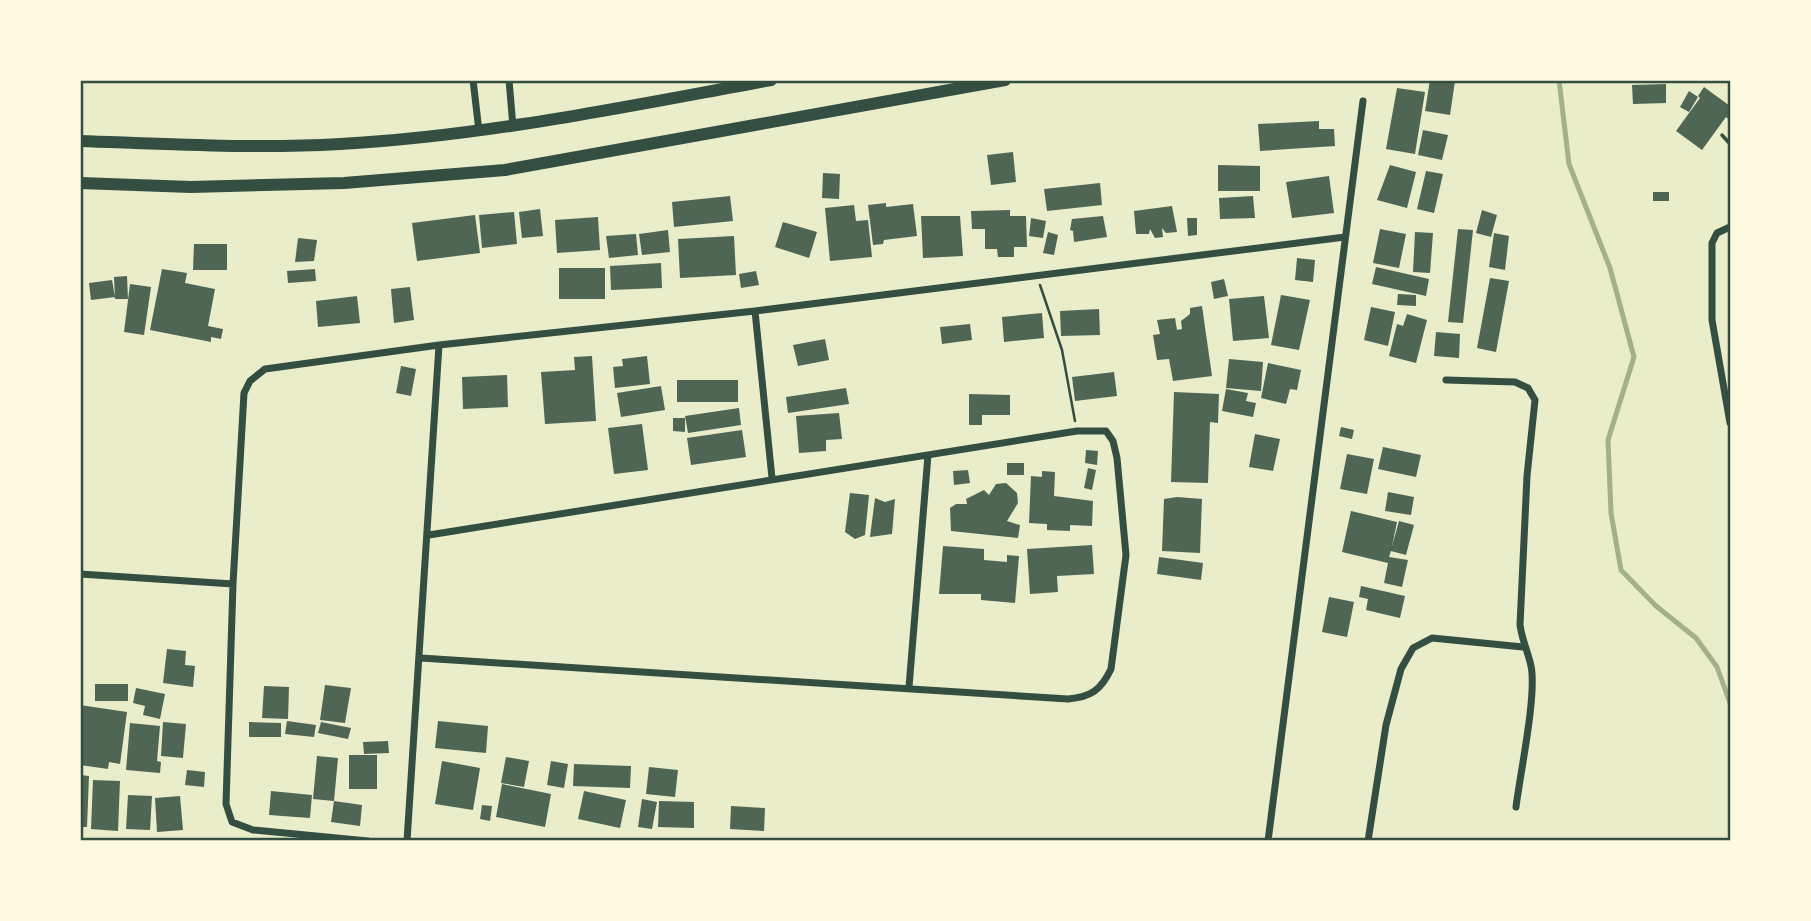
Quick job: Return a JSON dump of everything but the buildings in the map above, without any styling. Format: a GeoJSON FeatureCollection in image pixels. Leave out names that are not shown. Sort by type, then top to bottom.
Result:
{"type":"FeatureCollection","features":[{"type":"Feature","properties":{"kind":"main road"},"geometry":{"type":"LineString","coordinates":[[80,141],[197,145],[340,145],[513,127],[771,80]]}},
{"type":"Feature","properties":{"kind":"main road"},"geometry":{"type":"LineString","coordinates":[[80,183],[191,187],[344,183],[505,170],[1005,80]]}},
{"type":"Feature","properties":{"kind":"street"},"geometry":{"type":"LineString","coordinates":[[473,80],[479,131]]}},
{"type":"Feature","properties":{"kind":"street"},"geometry":{"type":"LineString","coordinates":[[509,80],[513,127]]}},
{"type":"Feature","properties":{"kind":"street"},"geometry":{"type":"LineString","coordinates":[[1268,841],[1363,101]]}},
{"type":"Feature","properties":{"kind":"street"},"geometry":{"type":"LineString","coordinates":[[1731,227],[1717,233],[1712,243],[1712,320],[1731,423]]}},
{"type":"Feature","properties":{"kind":"street"},"geometry":{"type":"LineString","coordinates":[[368,841],[253,830],[232,822],[226,804],[233,584],[244,393],[250,381],[265,369],[439,345],[755,311],[1345,237]]}},
{"type":"Feature","properties":{"kind":"street"},"geometry":{"type":"LineString","coordinates":[[755,311],[772,478]]}},
{"type":"Feature","properties":{"kind":"street"},"geometry":{"type":"LineString","coordinates":[[407,841],[429,535],[439,345]]}},
{"type":"Feature","properties":{"kind":"street"},"geometry":{"type":"LineString","coordinates":[[1446,380],[1515,382],[1528,388],[1535,400],[1527,476],[1520,625],[1523,647],[1531,667],[1516,807]]}},
{"type":"Feature","properties":{"kind":"street"},"geometry":{"type":"LineString","coordinates":[[421,658],[1068,699],[1087,698],[1103,685],[1111,669],[1126,555],[1117,458],[1113,441],[1105,431],[1077,432],[772,478],[429,535]]}},
{"type":"Feature","properties":{"kind":"street"},"geometry":{"type":"LineString","coordinates":[[909,687],[928,454]]}},
{"type":"Feature","properties":{"kind":"street"},"geometry":{"type":"LineString","coordinates":[[80,574],[233,584]]}},
{"type":"Feature","properties":{"kind":"street"},"geometry":{"type":"LineString","coordinates":[[1368,841],[1386,725],[1401,669],[1413,648],[1433,638],[1523,647]]}},
{"type":"Feature","properties":{"kind":"lane"},"geometry":{"type":"LineString","coordinates":[[1722,135],[1731,144]]}},
{"type":"Feature","properties":{"kind":"path"},"geometry":{"type":"LineString","coordinates":[[1037,276],[1062,350],[1077,432]]}},
{"type":"Feature","properties":{"kind":"waterway"},"geometry":{"type":"LineString","coordinates":[[1559,80],[1569,164],[1610,268],[1634,357],[1608,440],[1611,513],[1621,570],[1656,606],[1696,638],[1717,667],[1730,703]]}}]}
